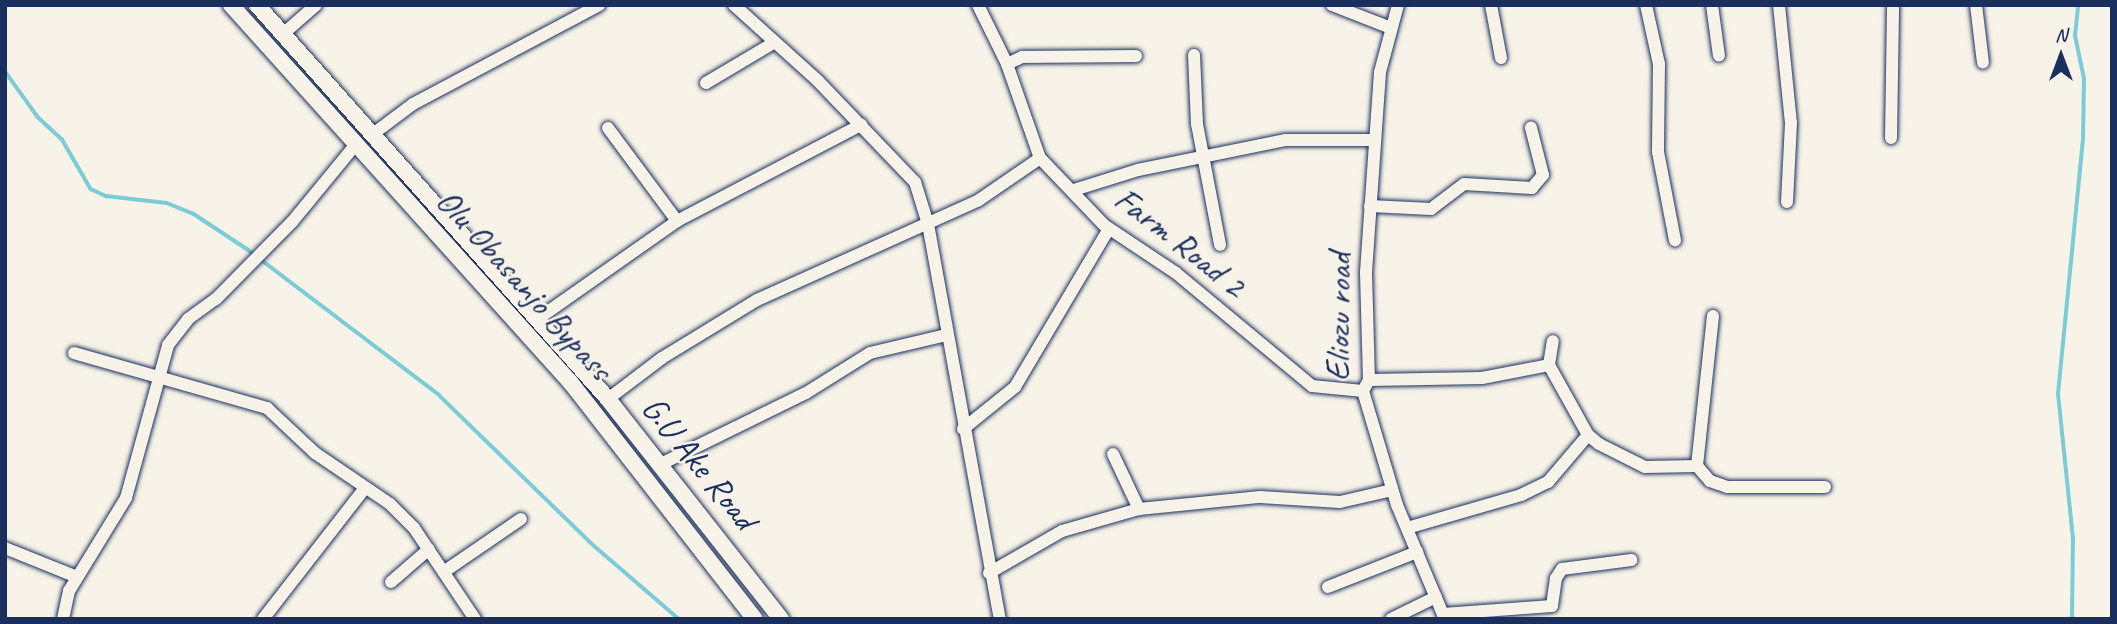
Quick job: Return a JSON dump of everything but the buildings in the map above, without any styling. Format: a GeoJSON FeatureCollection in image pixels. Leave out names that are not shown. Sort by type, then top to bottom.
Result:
{"type":"FeatureCollection","features":[{"type":"Feature","properties":{"kind":"main road","name":"Olu Obasanjo Bypass"},"geometry":{"type":"LineString","coordinates":[[231,5],[594,411],[755,619]]}},
{"type":"Feature","properties":{"kind":"main road","name":"G.U Ake Road"},"geometry":{"type":"LineString","coordinates":[[257,5],[539,318],[661,464],[781,619]]}},
{"type":"Feature","properties":{"kind":"street"},"geometry":{"type":"LineString","coordinates":[[283,34],[316,5]]}},
{"type":"Feature","properties":{"kind":"street"},"geometry":{"type":"LineString","coordinates":[[373,134],[413,104],[599,5]]}},
{"type":"Feature","properties":{"kind":"street"},"geometry":{"type":"LineString","coordinates":[[734,5],[861,125],[915,182],[928,223],[989,573],[1000,619]]}},
{"type":"Feature","properties":{"kind":"street","name":"Farm Road 2"},"geometry":{"type":"LineString","coordinates":[[978,5],[1007,64],[1040,158],[1109,229],[1176,273],[1312,386],[1366,386],[1482,378],[1549,365]]}},
{"type":"Feature","properties":{"kind":"street"},"geometry":{"type":"LineString","coordinates":[[1332,5],[1391,28]]}},
{"type":"Feature","properties":{"kind":"street","name":"Eliozu road"},"geometry":{"type":"LineString","coordinates":[[1398,5],[1380,72],[1366,273],[1366,386],[1392,490],[1444,617]]}},
{"type":"Feature","properties":{"kind":"street"},"geometry":{"type":"LineString","coordinates":[[1491,5],[1501,58]]}},
{"type":"Feature","properties":{"kind":"street"},"geometry":{"type":"LineString","coordinates":[[1646,5],[1659,64],[1658,152],[1675,240]]}},
{"type":"Feature","properties":{"kind":"street"},"geometry":{"type":"LineString","coordinates":[[1712,5],[1719,56]]}},
{"type":"Feature","properties":{"kind":"street"},"geometry":{"type":"LineString","coordinates":[[1779,5],[1791,123],[1787,202]]}},
{"type":"Feature","properties":{"kind":"street"},"geometry":{"type":"LineString","coordinates":[[1891,138],[1893,5]]}},
{"type":"Feature","properties":{"kind":"street"},"geometry":{"type":"LineString","coordinates":[[1976,5],[1983,63]]}},
{"type":"Feature","properties":{"kind":"street"},"geometry":{"type":"LineString","coordinates":[[706,83],[775,42]]}},
{"type":"Feature","properties":{"kind":"street"},"geometry":{"type":"LineString","coordinates":[[1194,55],[1202,156],[1220,245]]}},
{"type":"Feature","properties":{"kind":"street"},"geometry":{"type":"LineString","coordinates":[[1007,64],[1022,57],[1136,56]]}},
{"type":"Feature","properties":{"kind":"street"},"geometry":{"type":"LineString","coordinates":[[539,318],[677,222],[861,125]]}},
{"type":"Feature","properties":{"kind":"street"},"geometry":{"type":"LineString","coordinates":[[608,128],[677,222]]}},
{"type":"Feature","properties":{"kind":"street"},"geometry":{"type":"LineString","coordinates":[[1370,206],[1431,209],[1453,188],[1464,184],[1532,188],[1543,175],[1531,128]]}},
{"type":"Feature","properties":{"kind":"street"},"geometry":{"type":"LineString","coordinates":[[1074,190],[1138,170],[1286,140],[1375,140]]}},
{"type":"Feature","properties":{"kind":"street"},"geometry":{"type":"LineString","coordinates":[[63,619],[77,577],[126,498],[168,345],[188,319],[216,299],[262,251],[356,144]]}},
{"type":"Feature","properties":{"kind":"street"},"geometry":{"type":"LineString","coordinates":[[608,399],[662,358],[757,300],[979,200],[1040,158]]}},
{"type":"Feature","properties":{"kind":"street"},"geometry":{"type":"LineString","coordinates":[[963,429],[1015,387],[1109,229]]}},
{"type":"Feature","properties":{"kind":"street"},"geometry":{"type":"LineString","coordinates":[[1713,316],[1697,466],[1710,481],[1727,487],[1825,487]]}},
{"type":"Feature","properties":{"kind":"street"},"geometry":{"type":"LineString","coordinates":[[661,464],[806,393],[870,354],[947,335]]}},
{"type":"Feature","properties":{"kind":"street"},"geometry":{"type":"LineString","coordinates":[[1553,341],[1549,365],[1588,435],[1645,467],[1697,466]]}},
{"type":"Feature","properties":{"kind":"street"},"geometry":{"type":"LineString","coordinates":[[74,353],[110,360],[160,380],[267,408],[316,453],[390,504],[429,549],[475,619]]}},
{"type":"Feature","properties":{"kind":"street"},"geometry":{"type":"LineString","coordinates":[[1407,528],[1521,495],[1548,482],[1588,435]]}},
{"type":"Feature","properties":{"kind":"street"},"geometry":{"type":"LineString","coordinates":[[1113,454],[1139,509]]}},
{"type":"Feature","properties":{"kind":"street"},"geometry":{"type":"LineString","coordinates":[[263,619],[365,488]]}},
{"type":"Feature","properties":{"kind":"street"},"geometry":{"type":"LineString","coordinates":[[989,573],[1062,531],[1139,509],[1260,497],[1340,502],[1392,490]]}},
{"type":"Feature","properties":{"kind":"street"},"geometry":{"type":"LineString","coordinates":[[444,571],[521,519]]}},
{"type":"Feature","properties":{"kind":"street"},"geometry":{"type":"LineString","coordinates":[[5,548],[77,577]]}},
{"type":"Feature","properties":{"kind":"street"},"geometry":{"type":"LineString","coordinates":[[391,582],[429,549]]}},
{"type":"Feature","properties":{"kind":"street"},"geometry":{"type":"LineString","coordinates":[[1328,587],[1417,552]]}},
{"type":"Feature","properties":{"kind":"street"},"geometry":{"type":"LineString","coordinates":[[1444,617],[1552,606],[1556,578],[1562,569],[1631,560]]}},
{"type":"Feature","properties":{"kind":"street"},"geometry":{"type":"LineString","coordinates":[[1391,619],[1436,597]]}},
{"type":"Feature","properties":{"kind":"waterway"},"geometry":{"type":"LineString","coordinates":[[2072,619],[2073,539],[2058,394],[2083,140],[2084,79],[2075,36],[2078,5]]}},
{"type":"Feature","properties":{"kind":"waterway"},"geometry":{"type":"LineString","coordinates":[[5,71],[38,117],[62,139],[91,189],[106,196],[167,203],[194,214],[247,249],[439,395],[591,543],[679,619]]}}]}
